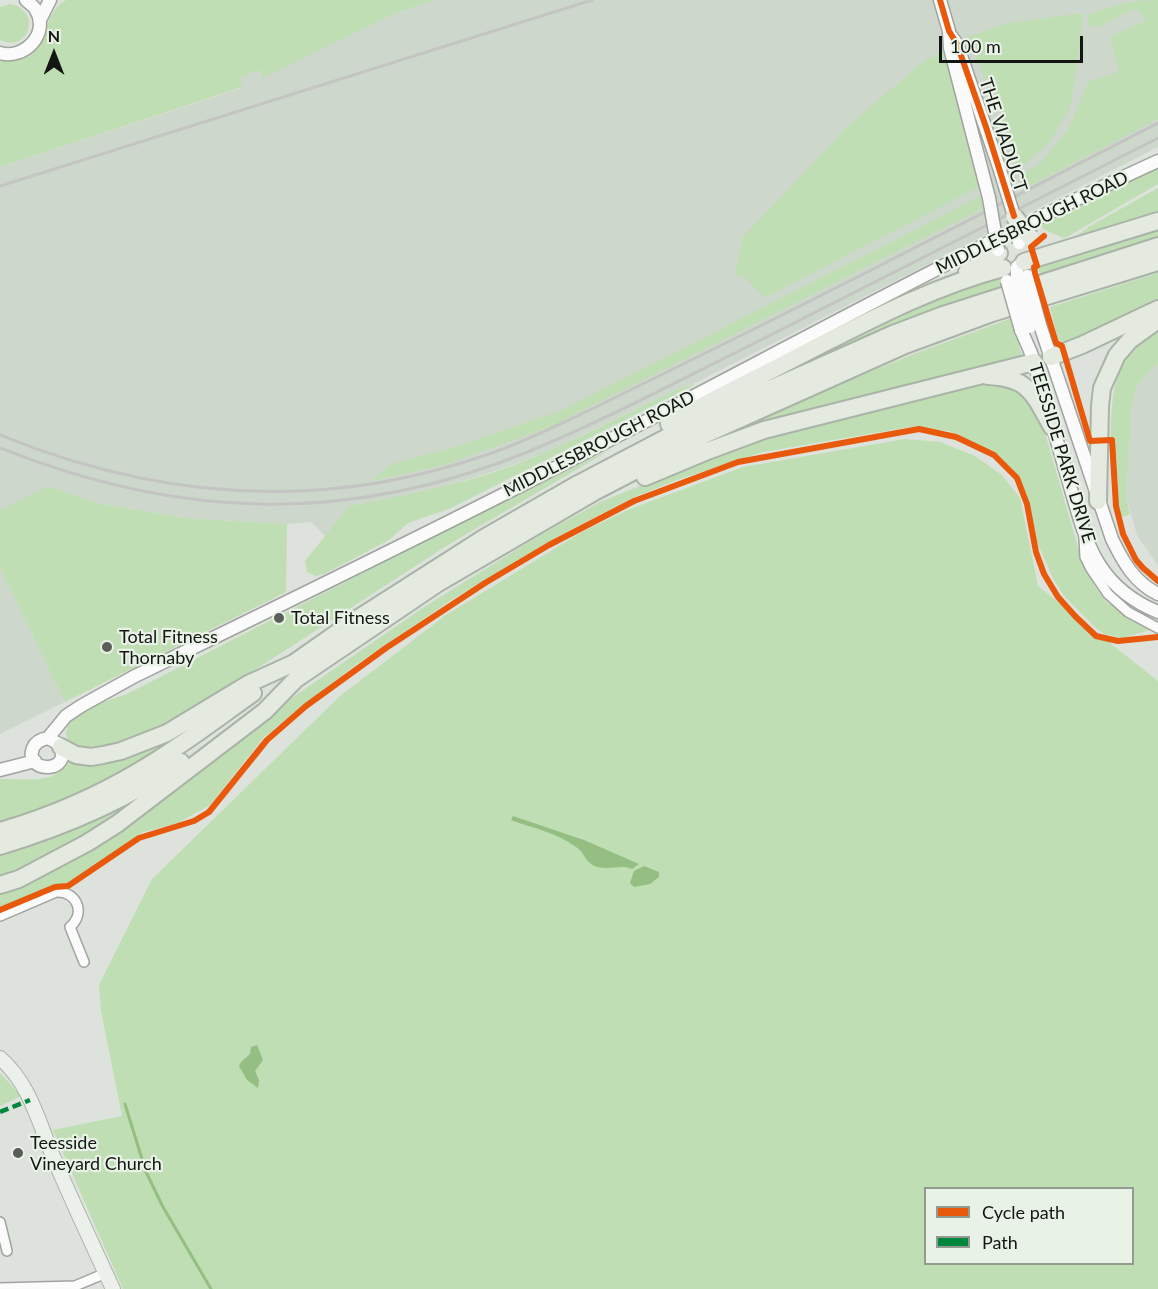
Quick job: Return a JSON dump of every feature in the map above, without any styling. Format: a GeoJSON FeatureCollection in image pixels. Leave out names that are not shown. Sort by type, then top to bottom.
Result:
{"type":"FeatureCollection","features":[{"type":"Feature","properties":{"kind":"highway"},"geometry":{"type":"LineString","coordinates":[[1014,216],[1025,240],[1046,248],[1063,249]]}},
{"type":"Feature","properties":{"kind":"highway"},"geometry":{"type":"LineString","coordinates":[[578,484],[614,456],[712,399],[865,322],[940,288],[1158,220]]}},
{"type":"Feature","properties":{"kind":"highway"},"geometry":{"type":"LineString","coordinates":[[0,846],[88,814],[171,770],[354,621],[432,570],[578,484],[696,422],[893,334],[989,299],[1158,246]]}},
{"type":"Feature","properties":{"kind":"highway"},"geometry":{"type":"LineString","coordinates":[[0,831],[88,797],[139,771],[295,671],[543,520],[704,435],[905,345],[992,313],[1158,261]]}},
{"type":"Feature","properties":{"kind":"highway"},"geometry":{"type":"LineString","coordinates":[[543,520],[590,503],[705,452],[764,430],[981,376],[1082,345],[1158,309]]}},
{"type":"Feature","properties":{"kind":"highway"},"geometry":{"type":"LineString","coordinates":[[1098,501],[1101,397],[1108,372],[1117,355],[1130,340],[1158,320]]}},
{"type":"Feature","properties":{"kind":"highway"},"geometry":{"type":"LineString","coordinates":[[981,376],[1002,377],[1029,388],[1052,427]]}},
{"type":"Feature","properties":{"kind":"highway"},"geometry":{"type":"LineString","coordinates":[[55,743],[76,755],[91,756],[121,751],[166,733],[248,684],[295,671]]}},
{"type":"Feature","properties":{"kind":"highway"},"geometry":{"type":"LineString","coordinates":[[0,885],[19,879],[87,843],[117,824],[265,711],[295,671]]}},
{"type":"Feature","properties":{"kind":"main road"},"geometry":{"type":"LineString","coordinates":[[26,0],[36,9],[40,20]]}},
{"type":"Feature","properties":{"kind":"main road"},"geometry":{"type":"LineString","coordinates":[[1,54],[18,54],[32,45],[40,20],[50,0]]}},
{"type":"Feature","properties":{"kind":"main road","name":"THE VIADUCT"},"geometry":{"type":"LineString","coordinates":[[940,0],[979,158],[1011,267]]}},
{"type":"Feature","properties":{"kind":"main road","name":"THE VIADUCT"},"geometry":{"type":"LineString","coordinates":[[949,31],[957,44],[1014,216]]}},
{"type":"Feature","properties":{"kind":"main road","name":"MIDDLESBROUGH ROAD"},"geometry":{"type":"LineString","coordinates":[[55,743],[66,716],[135,676],[306,593],[594,448],[1107,184],[1158,161]]}},
{"type":"Feature","properties":{"kind":"main road"},"geometry":{"type":"LineString","coordinates":[[1025,240],[1011,267],[1039,357]]}},
{"type":"Feature","properties":{"kind":"main road","name":"TEESSIDE PARK DRIVE"},"geometry":{"type":"LineString","coordinates":[[1030,327],[1039,357],[1112,539],[1128,568],[1137,579],[1158,594]]}},
{"type":"Feature","properties":{"kind":"main road","name":"TEESSIDE PARK DRIVE"},"geometry":{"type":"LineString","coordinates":[[1039,357],[1052,427],[1083,529],[1100,567],[1134,600],[1158,612]]}},
{"type":"Feature","properties":{"kind":"main road","name":"MIDDLESBROUGH ROAD"},"geometry":{"type":"LineString","coordinates":[[42,739],[55,743],[62,752],[60,761],[52,767],[42,767],[35,761],[32,753],[35,744],[42,739]]}},
{"type":"Feature","properties":{"kind":"main road","name":"MIDDLESBROUGH ROAD"},"geometry":{"type":"LineString","coordinates":[[0,770],[35,761]]}},
{"type":"Feature","properties":{"kind":"main road"},"geometry":{"type":"LineString","coordinates":[[0,1058],[12,1068],[24,1086],[113,1289]]}},
{"type":"Feature","properties":{"kind":"street"},"geometry":{"type":"LineString","coordinates":[[1083,529],[1085,557],[1090,569],[1108,594],[1128,612],[1158,628]]}},
{"type":"Feature","properties":{"kind":"street"},"geometry":{"type":"LineString","coordinates":[[0,916],[56,892],[71,895],[76,901],[78,915],[76,922],[70,927],[84,962]]}},
{"type":"Feature","properties":{"kind":"street"},"geometry":{"type":"LineString","coordinates":[[0,1222],[7,1251]]}},
{"type":"Feature","properties":{"kind":"street"},"geometry":{"type":"LineString","coordinates":[[0,1288],[75,1286],[106,1273]]}},
{"type":"Feature","properties":{"kind":"shaded area"},"geometry":{"type":"Polygon","coordinates":[[[66,0],[434,0],[394,14],[262,78],[260,70],[239,78],[243,87],[0,167],[0,60],[21,58],[32,52],[42,39],[52,14],[66,0]]]}},
{"type":"Feature","properties":{"kind":"shaded area"},"geometry":{"type":"Polygon","coordinates":[[[434,0],[1158,0],[1158,147],[695,383],[551,450],[507,467],[431,491],[350,506],[325,536],[311,522],[287,524],[186,518],[97,503],[48,486],[0,510],[0,167],[242,88],[239,78],[260,70],[262,77],[394,14],[434,0]]]}},
{"type":"Feature","properties":{"kind":"shaded area"},"geometry":{"type":"Polygon","coordinates":[[[1158,0],[1158,119],[1024,189],[1019,177],[1041,163],[1069,128],[1088,82],[1119,72],[1110,37],[1146,20],[1137,10],[1131,10],[1098,27],[1088,26],[1088,15],[1122,4],[1158,0]]]}},
{"type":"Feature","properties":{"kind":"shaded area"},"geometry":{"type":"Polygon","coordinates":[[[10,4],[20,8],[26,14],[29,22],[25,36],[10,43],[0,40],[0,7],[10,4]]]}},
{"type":"Feature","properties":{"kind":"shaded area"},"geometry":{"type":"Polygon","coordinates":[[[1083,13],[1070,108],[1048,144],[1017,170],[1006,130],[968,37],[1009,23],[1083,13]]]}},
{"type":"Feature","properties":{"kind":"shaded area"},"geometry":{"type":"Polygon","coordinates":[[[947,50],[979,187],[764,298],[746,278],[735,275],[743,237],[848,126],[924,61],[947,50]]]}},
{"type":"Feature","properties":{"kind":"shaded area"},"geometry":{"type":"Polygon","coordinates":[[[1158,168],[1158,184],[1067,237],[1063,238],[1043,229],[1041,225],[1158,168]]]}},
{"type":"Feature","properties":{"kind":"shaded area"},"geometry":{"type":"Polygon","coordinates":[[[1158,188],[1158,213],[1072,239],[1090,226],[1158,188]]]}},
{"type":"Feature","properties":{"kind":"shaded area"},"geometry":{"type":"Polygon","coordinates":[[[981,196],[984,208],[550,427],[444,465],[371,481],[391,464],[452,448],[562,410],[981,196]]]}},
{"type":"Feature","properties":{"kind":"shaded area"},"geometry":{"type":"Polygon","coordinates":[[[1158,229],[1158,241],[1041,277],[1037,266],[1158,229]]]}},
{"type":"Feature","properties":{"kind":"shaded area"},"geometry":{"type":"Polygon","coordinates":[[[999,273],[1003,289],[776,378],[775,375],[924,303],[999,273]]]}},
{"type":"Feature","properties":{"kind":"shaded area"},"geometry":{"type":"Polygon","coordinates":[[[1158,273],[1158,304],[1072,345],[1058,340],[1050,307],[1158,273]]]}},
{"type":"Feature","properties":{"kind":"shaded area"},"geometry":{"type":"Polygon","coordinates":[[[1012,318],[1023,361],[699,445],[786,406],[914,354],[1012,318]]]}},
{"type":"Feature","properties":{"kind":"shaded area"},"geometry":{"type":"Polygon","coordinates":[[[1158,328],[1158,364],[1147,373],[1136,388],[1132,403],[1126,496],[1130,514],[1122,517],[1119,515],[1117,502],[1115,438],[1111,437],[1112,404],[1118,375],[1124,363],[1144,339],[1158,328]]]}},
{"type":"Feature","properties":{"kind":"shaded area"},"geometry":{"type":"Polygon","coordinates":[[[1158,364],[1158,566],[1137,535],[1126,496],[1132,403],[1136,388],[1147,373],[1158,364]]]}},
{"type":"Feature","properties":{"kind":"shaded area"},"geometry":{"type":"Polygon","coordinates":[[[989,382],[1019,387],[1039,412],[1079,551],[1094,585],[1107,603],[1153,629],[1123,638],[1104,634],[1097,629],[1064,596],[1053,578],[1036,540],[1026,493],[1016,474],[995,453],[949,431],[910,427],[763,452],[677,480],[634,497],[553,539],[453,599],[357,664],[306,703],[263,738],[210,805],[178,823],[143,832],[69,884],[53,885],[0,907],[0,891],[33,876],[427,605],[539,536],[600,502],[751,441],[989,382]]]}},
{"type":"Feature","properties":{"kind":"shaded area"},"geometry":{"type":"Polygon","coordinates":[[[693,384],[449,509],[408,523],[389,540],[324,574],[316,576],[307,572],[305,561],[349,506],[448,485],[506,468],[693,384]]]}},
{"type":"Feature","properties":{"kind":"shaded area"},"geometry":{"type":"Polygon","coordinates":[[[905,439],[940,442],[975,456],[1002,475],[1020,498],[1038,586],[1158,681],[1158,1289],[123,1289],[53,1130],[122,1116],[101,1011],[99,985],[152,879],[340,696],[446,615],[582,532],[630,509],[743,467],[905,439]]]}},
{"type":"Feature","properties":{"kind":"shaded area"},"geometry":{"type":"Polygon","coordinates":[[[615,447],[448,545],[193,710],[136,738],[89,750],[78,748],[69,741],[66,732],[69,724],[86,710],[127,694],[474,516],[615,447]]]}},
{"type":"Feature","properties":{"kind":"shaded area","name":"Total Fitness Thornaby"},"geometry":{"type":"Polygon","coordinates":[[[48,486],[97,503],[186,518],[287,524],[286,592],[65,702],[0,568],[0,510],[48,486]]]}},
{"type":"Feature","properties":{"kind":"shaded area"},"geometry":{"type":"Polygon","coordinates":[[[0,567],[65,702],[0,734],[0,567]]]}},
{"type":"Feature","properties":{"kind":"shaded area"},"geometry":{"type":"Polygon","coordinates":[[[195,727],[137,766],[96,787],[0,826],[0,779],[30,780],[49,777],[64,767],[70,758],[195,727]]]}},
{"type":"Feature","properties":{"kind":"shaded area"},"geometry":{"type":"Polygon","coordinates":[[[130,799],[140,799],[69,846],[0,880],[0,853],[130,799]]]}},
{"type":"Feature","properties":{"kind":"shaded area"},"geometry":{"type":"Polygon","coordinates":[[[513,816],[584,840],[639,864],[632,869],[596,867],[569,842],[553,834],[511,820],[513,816]]]}},
{"type":"Feature","properties":{"kind":"shaded area"},"geometry":{"type":"Polygon","coordinates":[[[644,866],[659,872],[659,877],[650,884],[634,887],[630,883],[634,871],[644,866]]]}},
{"type":"Feature","properties":{"kind":"shaded area"},"geometry":{"type":"Polygon","coordinates":[[[257,1045],[263,1060],[255,1071],[259,1080],[258,1088],[247,1080],[239,1066],[250,1054],[251,1047],[257,1045]]]}},
{"type":"Feature","properties":{"kind":"shaded area"},"geometry":{"type":"Polygon","coordinates":[[[0,1073],[21,1096],[0,1106],[0,1073]]]}},
{"type":"Feature","properties":{"kind":"waterway"},"geometry":{"type":"LineString","coordinates":[[125,1104],[146,1172],[163,1207],[211,1289]]}},
{"type":"Feature","properties":{"kind":"railway"},"geometry":{"type":"LineString","coordinates":[[0,186],[592,0]]}},
{"type":"Feature","properties":{"kind":"railway"},"geometry":{"type":"LineString","coordinates":[[0,435],[60,457],[121,474],[182,485],[243,491],[304,491],[366,485],[427,473],[489,454],[544,432],[848,282],[1158,123]]}},
{"type":"Feature","properties":{"kind":"railway"},"geometry":{"type":"LineString","coordinates":[[0,448],[67,472],[133,489],[199,500],[265,504],[330,502],[396,492],[463,475],[530,451],[611,414],[1158,138]]}},
{"type":"Feature","properties":{"kind":"marked path"},"geometry":{"type":"LineString","coordinates":[[0,1112],[30,1100]]}},
{"type":"Feature","properties":{"kind":"cycle path"},"geometry":{"type":"LineString","coordinates":[[940,0],[949,31],[957,44],[986,127],[1014,216]]}},
{"type":"Feature","properties":{"kind":"cycle path"},"geometry":{"type":"LineString","coordinates":[[1044,236],[1031,247],[1037,266],[1034,267],[1035,273],[1056,343],[1062,346],[1090,441],[1112,440],[1116,506],[1123,534],[1136,560],[1158,581]]}},
{"type":"Feature","properties":{"kind":"cycle path"},"geometry":{"type":"LineString","coordinates":[[0,910],[55,887],[68,886],[139,838],[194,821],[209,812],[267,740],[306,706],[386,648],[485,583],[549,545],[634,501],[738,462],[919,429],[956,437],[994,455],[1017,478],[1027,504],[1036,552],[1044,574],[1058,597],[1075,616],[1096,636],[1118,641],[1158,637]]}},
{"type":"Feature","properties":{"kind":"place","name":"Total Fitness"},"geometry":{"type":"Point","coordinates":[279,618]}},
{"type":"Feature","properties":{"kind":"place","name":"Total Fitness Thornaby"},"geometry":{"type":"Point","coordinates":[107,647]}},
{"type":"Feature","properties":{"kind":"place","name":"Teesside Vineyard Church"},"geometry":{"type":"Point","coordinates":[18,1153]}}]}
